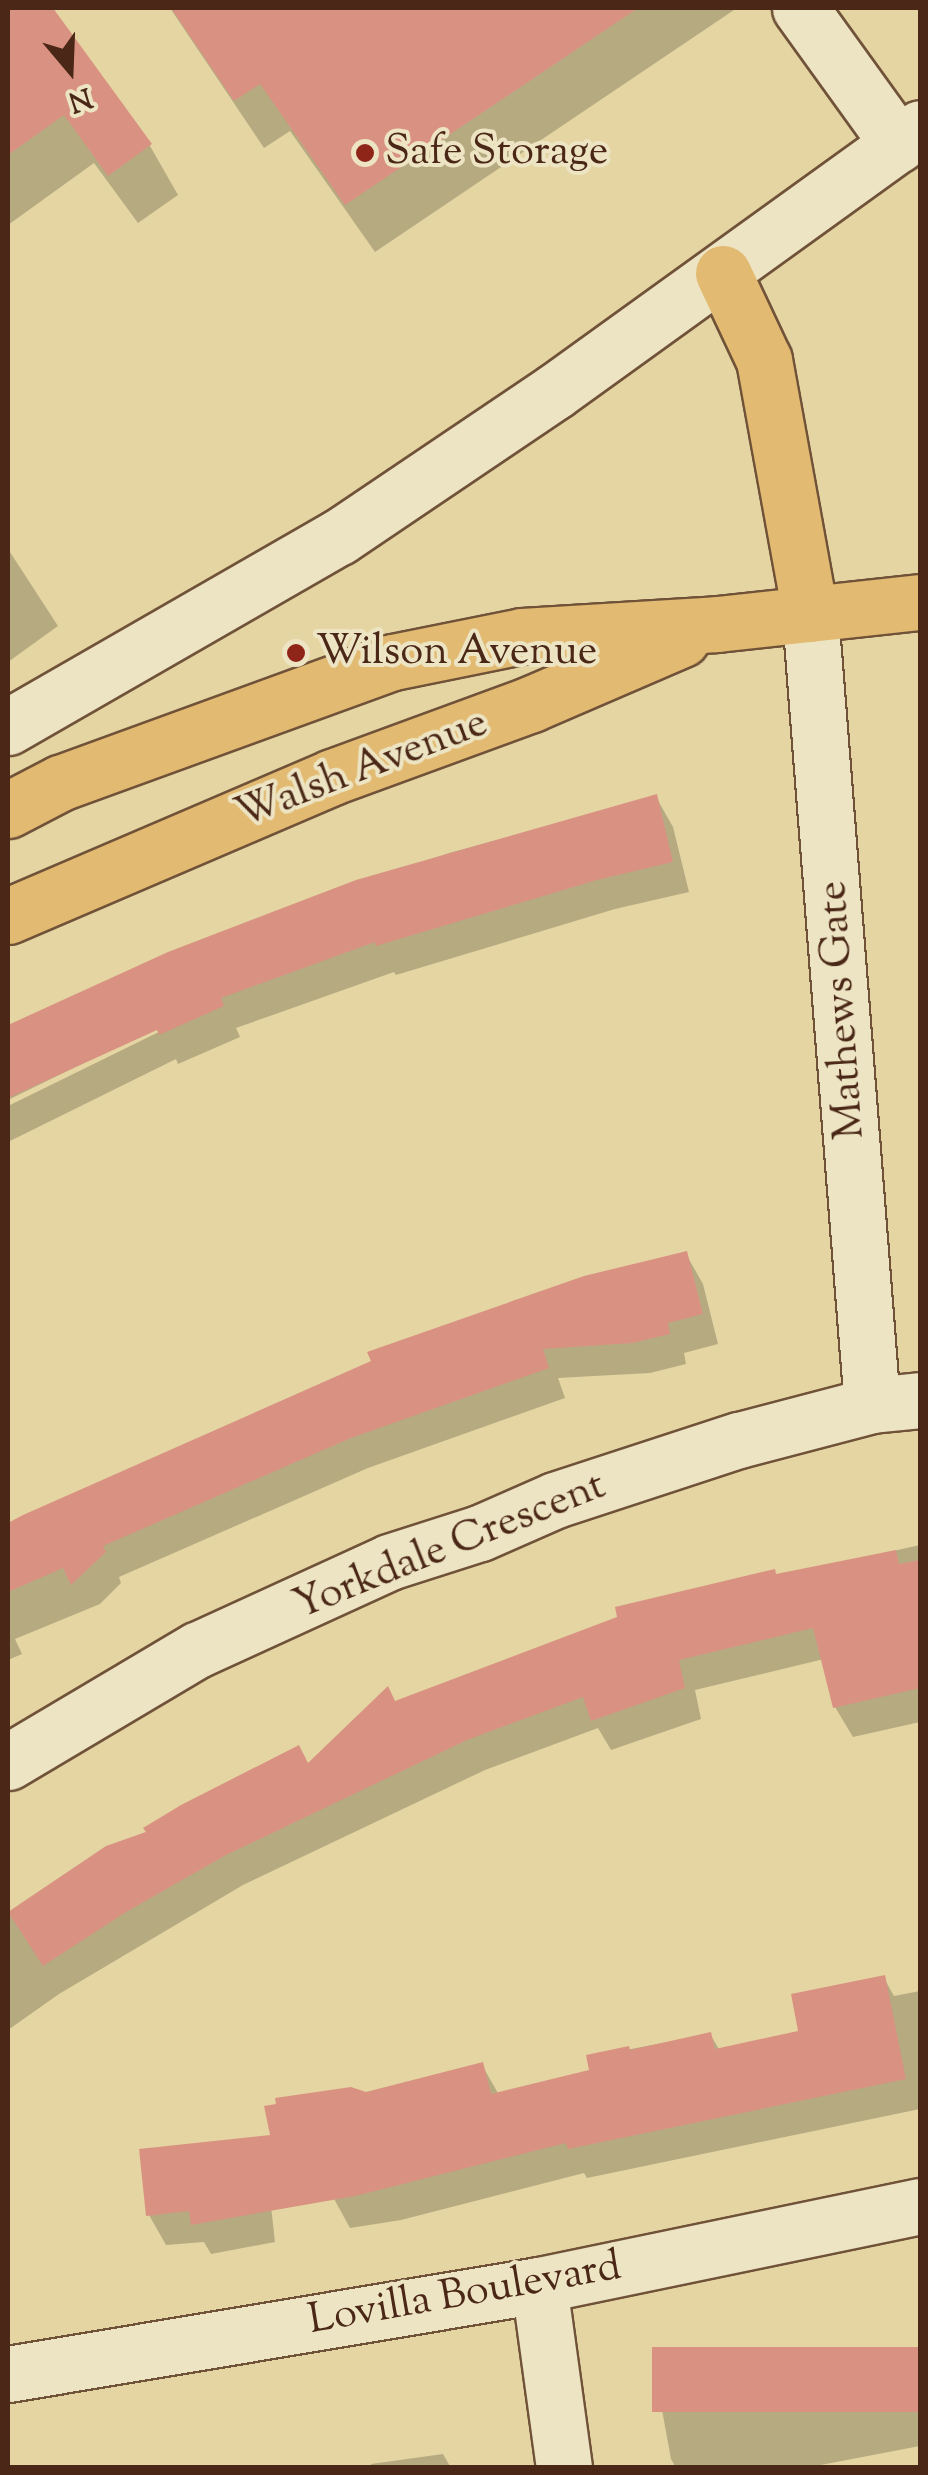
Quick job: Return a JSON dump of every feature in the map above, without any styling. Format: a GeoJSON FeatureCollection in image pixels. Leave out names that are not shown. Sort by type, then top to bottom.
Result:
{"type":"FeatureCollection","features":[{"type":"Feature","properties":{"kind":"main road"},"geometry":{"type":"LineString","coordinates":[[723,273],[764,360],[810,614]]}},
{"type":"Feature","properties":{"kind":"main road","name":"Walsh Avenue"},"geometry":{"type":"LineString","coordinates":[[8,810],[60,783],[393,662],[522,636],[717,624],[920,602]]}},
{"type":"Feature","properties":{"kind":"main road","name":"Walsh Avenue"},"geometry":{"type":"LineString","coordinates":[[8,916],[332,776],[531,704],[717,624]]}},
{"type":"Feature","properties":{"kind":"street"},"geometry":{"type":"LineString","coordinates":[[8,726],[339,536],[723,273],[909,136],[800,8]]}},
{"type":"Feature","properties":{"kind":"street","name":"Mathews Gate"},"geometry":{"type":"LineString","coordinates":[[810,614],[896,1403]]}},
{"type":"Feature","properties":{"kind":"street","name":"Yorkdale Crescent"},"geometry":{"type":"LineString","coordinates":[[8,1762],[197,1650],[389,1562],[722,1445],[896,1403]]}},
{"type":"Feature","properties":{"kind":"street","name":"Lovilla Boulevard"},"geometry":{"type":"LineString","coordinates":[[8,2374],[539,2285],[920,2206]]}},
{"type":"Feature","properties":{"kind":"street"},"geometry":{"type":"LineString","coordinates":[[539,2285],[564,2468]]}},
{"type":"Feature","properties":{"kind":"building"},"geometry":{"type":"Polygon","coordinates":[[[8,8],[53,8],[152,144],[108,176],[64,115],[8,155],[8,8]]]}},
{"type":"Feature","properties":{"kind":"building","name":"Safe Storage"},"geometry":{"type":"Polygon","coordinates":[[[171,8],[638,8],[345,205],[260,84],[234,101],[171,8]]]}},
{"type":"Feature","properties":{"kind":"building"},"geometry":{"type":"Polygon","coordinates":[[[657,794],[673,862],[597,880],[376,946],[375,942],[221,998],[224,1006],[159,1035],[157,1030],[8,1098],[8,1025],[168,952],[356,880],[657,794]]]}},
{"type":"Feature","properties":{"kind":"building"},"geometry":{"type":"Polygon","coordinates":[[[687,1251],[703,1314],[668,1323],[670,1334],[632,1343],[543,1349],[549,1368],[351,1438],[103,1546],[106,1552],[71,1585],[63,1568],[8,1592],[8,1523],[23,1515],[371,1361],[367,1352],[584,1276],[687,1251]]]}},
{"type":"Feature","properties":{"kind":"building"},"geometry":{"type":"Polygon","coordinates":[[[896,1550],[899,1564],[920,1560],[920,1688],[833,1708],[813,1628],[679,1660],[685,1688],[591,1721],[583,1697],[467,1740],[226,1855],[126,1912],[43,1966],[8,1912],[106,1846],[146,1832],[143,1828],[181,1805],[299,1745],[308,1763],[388,1686],[395,1701],[617,1617],[615,1607],[775,1569],[776,1574],[896,1550]]]}},
{"type":"Feature","properties":{"kind":"building"},"geometry":{"type":"Polygon","coordinates":[[[885,1975],[906,2079],[568,2149],[566,2143],[355,2196],[191,2225],[189,2211],[146,2216],[139,2149],[270,2135],[264,2106],[276,2104],[275,2098],[351,2087],[366,2092],[483,2062],[491,2094],[589,2070],[586,2055],[629,2046],[630,2050],[711,2032],[715,2049],[798,2031],[791,1994],[885,1975]]]}},
{"type":"Feature","properties":{"kind":"building"},"geometry":{"type":"Polygon","coordinates":[[[652,2347],[920,2347],[920,2412],[652,2412],[652,2347]]]}},
{"type":"Feature","properties":{"kind":"place","name":"Safe Storage"},"geometry":{"type":"Point","coordinates":[365,153]}},
{"type":"Feature","properties":{"kind":"place","name":"Wilson Avenue"},"geometry":{"type":"Point","coordinates":[296,653]}}]}
